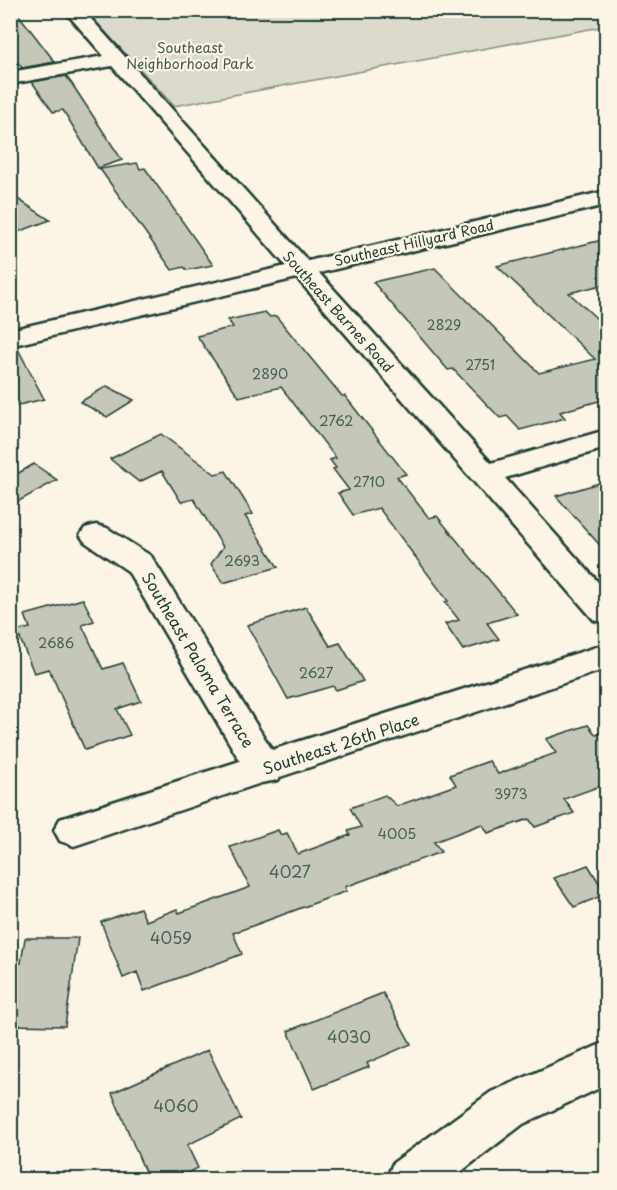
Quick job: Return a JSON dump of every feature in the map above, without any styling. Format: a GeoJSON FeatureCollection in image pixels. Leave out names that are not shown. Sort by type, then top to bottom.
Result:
{"type":"FeatureCollection","features":[{"type":"Feature","properties":{"kind":"street","name":"Southeast Barnes Road"},"geometry":{"type":"LineString","coordinates":[[73,10],[606,612]]}},
{"type":"Feature","properties":{"kind":"street"},"geometry":{"type":"LineString","coordinates":[[10,78],[116,60]]}},
{"type":"Feature","properties":{"kind":"street","name":"Southeast Hillyard Road"},"geometry":{"type":"LineString","coordinates":[[11,337],[606,198]]}},
{"type":"Feature","properties":{"kind":"street"},"geometry":{"type":"LineString","coordinates":[[484,475],[606,439]]}},
{"type":"Feature","properties":{"kind":"street","name":"Southeast Paloma Terrace"},"geometry":{"type":"LineString","coordinates":[[96,535],[140,564],[265,770]]}},
{"type":"Feature","properties":{"kind":"street","name":"Southeast 26th Place"},"geometry":{"type":"LineString","coordinates":[[74,830],[265,770],[606,656]]}},
{"type":"Feature","properties":{"kind":"street"},"geometry":{"type":"LineString","coordinates":[[411,1179],[507,1108],[606,1064]]}},
{"type":"Feature","properties":{"kind":"green space","name":"Southeast Neighborhood Park"},"geometry":{"type":"Polygon","coordinates":[[[606,10],[606,26],[174,106],[86,11],[606,10]]]}},
{"type":"Feature","properties":{"kind":"building"},"geometry":{"type":"Polygon","coordinates":[[[10,10],[15,10],[55,62],[22,68],[10,52],[10,10]]]}},
{"type":"Feature","properties":{"kind":"building"},"geometry":{"type":"Polygon","coordinates":[[[66,76],[122,160],[98,168],[63,110],[53,112],[32,82],[66,76]]]}},
{"type":"Feature","properties":{"kind":"building"},"geometry":{"type":"Polygon","coordinates":[[[137,163],[140,169],[145,168],[213,265],[187,270],[184,267],[172,270],[100,169],[137,163]]]}},
{"type":"Feature","properties":{"kind":"building"},"geometry":{"type":"Polygon","coordinates":[[[10,194],[50,220],[10,235],[10,194]]]}},
{"type":"Feature","properties":{"kind":"building"},"geometry":{"type":"Polygon","coordinates":[[[606,239],[606,284],[569,293],[606,327],[606,399],[560,412],[565,418],[520,430],[507,416],[500,418],[453,369],[448,370],[373,282],[435,268],[539,373],[595,359],[497,266],[606,239]]]}},
{"type":"Feature","properties":{"kind":"building"},"geometry":{"type":"Polygon","coordinates":[[[265,312],[270,317],[276,316],[342,396],[345,396],[406,474],[397,477],[429,518],[437,516],[517,614],[487,623],[499,639],[463,650],[445,624],[459,620],[445,602],[448,601],[379,508],[353,515],[338,493],[349,490],[333,469],[336,468],[330,460],[336,458],[281,387],[239,397],[197,336],[233,327],[228,320],[265,312]]]}},
{"type":"Feature","properties":{"kind":"building"},"geometry":{"type":"Polygon","coordinates":[[[17,347],[44,399],[10,407],[10,348],[17,347]]]}},
{"type":"Feature","properties":{"kind":"building"},"geometry":{"type":"Polygon","coordinates":[[[107,386],[134,400],[107,417],[80,402],[107,386]]]}},
{"type":"Feature","properties":{"kind":"building"},"geometry":{"type":"Polygon","coordinates":[[[161,434],[215,474],[226,471],[253,514],[245,516],[278,567],[223,583],[211,564],[223,547],[194,499],[181,502],[162,471],[139,482],[110,459],[161,434]]]}},
{"type":"Feature","properties":{"kind":"building"},"geometry":{"type":"Polygon","coordinates":[[[34,464],[57,480],[10,506],[10,478],[34,464]]]}},
{"type":"Feature","properties":{"kind":"building"},"geometry":{"type":"Polygon","coordinates":[[[606,481],[606,552],[556,496],[606,481]]]}},
{"type":"Feature","properties":{"kind":"building"},"geometry":{"type":"Polygon","coordinates":[[[83,599],[94,621],[82,625],[103,669],[123,663],[141,701],[117,709],[130,735],[85,750],[49,669],[34,673],[17,631],[30,628],[25,615],[83,599]]]}},
{"type":"Feature","properties":{"kind":"building"},"geometry":{"type":"Polygon","coordinates":[[[306,607],[330,646],[340,643],[363,681],[336,690],[333,686],[288,699],[247,625],[306,607]]]}},
{"type":"Feature","properties":{"kind":"building"},"geometry":{"type":"Polygon","coordinates":[[[588,725],[596,735],[606,731],[606,784],[564,799],[574,813],[535,827],[529,819],[488,833],[482,824],[434,842],[441,852],[345,887],[347,891],[233,933],[242,954],[144,991],[137,972],[123,978],[101,922],[140,908],[146,921],[177,909],[179,913],[250,887],[230,847],[278,830],[281,835],[287,833],[298,854],[350,835],[348,831],[361,827],[350,808],[385,795],[397,806],[456,785],[450,775],[489,761],[498,774],[556,753],[546,739],[588,725]]]}},
{"type":"Feature","properties":{"kind":"building"},"geometry":{"type":"Polygon","coordinates":[[[588,865],[606,894],[574,907],[554,878],[588,865]]]}},
{"type":"Feature","properties":{"kind":"building"},"geometry":{"type":"Polygon","coordinates":[[[25,938],[78,938],[65,1026],[10,1025],[10,963],[21,963],[25,938]]]}},
{"type":"Feature","properties":{"kind":"building"},"geometry":{"type":"Polygon","coordinates":[[[383,993],[411,1044],[367,1063],[369,1067],[314,1089],[288,1031],[383,993]]]}},
{"type":"Feature","properties":{"kind":"building"},"geometry":{"type":"Polygon","coordinates":[[[208,1050],[241,1119],[187,1145],[198,1168],[175,1179],[148,1179],[112,1093],[208,1050]]]}}]}
